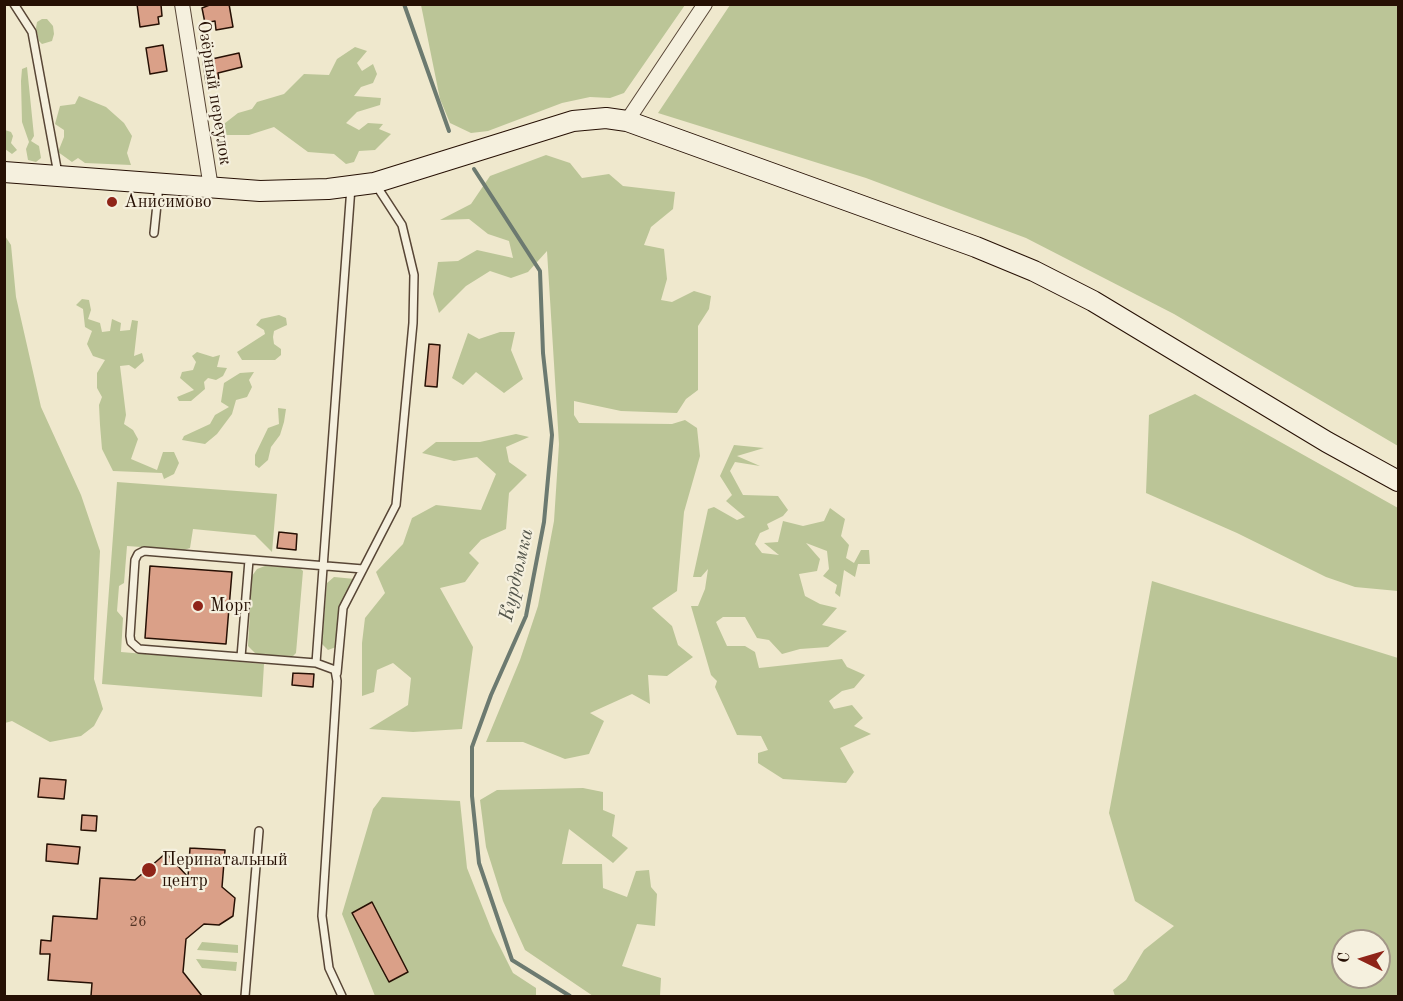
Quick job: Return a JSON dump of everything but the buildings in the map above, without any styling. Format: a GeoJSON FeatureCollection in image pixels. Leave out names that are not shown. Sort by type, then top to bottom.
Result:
{"type":"FeatureCollection","features":[{"type":"Feature","properties":{"kind":"main road"},"geometry":{"type":"LineString","coordinates":[[4,172],[211,188],[289,191],[351,186],[374,183],[573,121],[606,118],[627,121],[976,247],[1034,271],[1093,301],[1327,442],[1398,481]]}},
{"type":"Feature","properties":{"kind":"street","name":"Озёрный переулок"},"geometry":{"type":"LineString","coordinates":[[182,4],[211,188]]}},
{"type":"Feature","properties":{"kind":"street"},"geometry":{"type":"LineString","coordinates":[[627,121],[705,4]]}},
{"type":"Feature","properties":{"kind":"lane"},"geometry":{"type":"LineString","coordinates":[[14,4],[32,32],[59,177]]}},
{"type":"Feature","properties":{"kind":"lane"},"geometry":{"type":"LineString","coordinates":[[154,233],[159,183]]}},
{"type":"Feature","properties":{"kind":"lane"},"geometry":{"type":"LineString","coordinates":[[342,996],[329,968],[322,916],[336,675],[343,608],[396,505],[413,323],[414,275],[402,225],[374,183]]}},
{"type":"Feature","properties":{"kind":"lane"},"geometry":{"type":"LineString","coordinates":[[316,663],[351,186]]}},
{"type":"Feature","properties":{"kind":"lane"},"geometry":{"type":"LineString","coordinates":[[336,675],[331,668],[316,663],[139,649],[134,646],[130,636],[135,560],[138,554],[144,551],[363,569]]}},
{"type":"Feature","properties":{"kind":"lane"},"geometry":{"type":"LineString","coordinates":[[241,657],[249,560]]}},
{"type":"Feature","properties":{"kind":"lane"},"geometry":{"type":"LineString","coordinates":[[245,996],[259,831]]}},
{"type":"Feature","properties":{"kind":"green space"},"geometry":{"type":"Polygon","coordinates":[[[421,4],[685,5],[624,93],[610,98],[590,97],[562,103],[488,131],[471,133],[450,123],[440,99],[421,4]]]}},
{"type":"Feature","properties":{"kind":"green space"},"geometry":{"type":"Polygon","coordinates":[[[730,5],[1398,5],[1398,446],[1174,314],[1026,238],[866,178],[658,113],[730,5]]]}},
{"type":"Feature","properties":{"kind":"green space"},"geometry":{"type":"Polygon","coordinates":[[[47,19],[53,26],[54,34],[52,41],[42,44],[36,28],[37,22],[47,19]]]}},
{"type":"Feature","properties":{"kind":"green space"},"geometry":{"type":"Polygon","coordinates":[[[355,47],[367,51],[357,63],[362,71],[373,64],[377,74],[373,83],[361,87],[354,96],[381,98],[380,105],[357,112],[346,123],[359,130],[368,123],[383,124],[379,129],[391,134],[375,150],[359,151],[354,162],[346,164],[334,154],[308,152],[274,127],[249,135],[223,135],[220,127],[238,113],[252,109],[257,102],[284,94],[304,74],[329,75],[337,59],[355,47]]]}},
{"type":"Feature","properties":{"kind":"green space"},"geometry":{"type":"Polygon","coordinates":[[[27,67],[34,136],[31,141],[39,146],[41,158],[36,162],[28,160],[26,149],[29,142],[22,122],[22,69],[27,67]]]}},
{"type":"Feature","properties":{"kind":"green space"},"geometry":{"type":"Polygon","coordinates":[[[79,96],[106,107],[124,123],[132,136],[127,153],[131,165],[85,163],[78,158],[72,162],[58,152],[64,137],[64,130],[55,124],[60,106],[75,104],[79,96]]]}},
{"type":"Feature","properties":{"kind":"green space"},"geometry":{"type":"Polygon","coordinates":[[[5,130],[11,132],[13,136],[11,143],[17,150],[12,154],[5,149],[5,130]]]}},
{"type":"Feature","properties":{"kind":"green space"},"geometry":{"type":"Polygon","coordinates":[[[546,155],[570,163],[582,178],[609,174],[623,186],[675,192],[673,209],[651,227],[644,245],[664,249],[667,279],[661,300],[672,302],[694,291],[711,296],[709,309],[698,326],[698,390],[686,399],[677,413],[621,411],[574,401],[574,415],[579,423],[672,424],[685,420],[697,428],[700,456],[684,512],[677,591],[652,608],[672,626],[678,645],[693,657],[667,676],[648,675],[650,704],[632,694],[590,713],[604,721],[589,754],[565,759],[523,742],[486,742],[520,660],[538,606],[554,521],[559,444],[547,251],[528,272],[511,278],[490,271],[466,286],[439,313],[433,294],[438,262],[458,261],[477,250],[513,258],[509,241],[488,234],[469,219],[440,220],[471,204],[490,176],[546,155]]]}},
{"type":"Feature","properties":{"kind":"green space"},"geometry":{"type":"Polygon","coordinates":[[[5,236],[11,245],[16,297],[41,407],[81,495],[100,551],[94,679],[103,709],[94,726],[81,736],[50,742],[12,721],[5,723],[5,236]]]}},
{"type":"Feature","properties":{"kind":"green space"},"geometry":{"type":"Polygon","coordinates":[[[82,299],[89,300],[91,310],[88,319],[100,323],[102,332],[110,331],[112,319],[121,323],[120,331],[130,330],[132,320],[138,321],[134,356],[142,353],[144,361],[135,369],[129,365],[120,366],[126,415],[124,424],[133,430],[138,439],[131,459],[157,470],[163,452],[174,452],[179,463],[174,474],[164,479],[162,473],[113,471],[102,449],[99,405],[102,397],[97,388],[97,373],[105,360],[93,356],[87,344],[92,331],[85,327],[83,309],[76,305],[82,299]]]}},
{"type":"Feature","properties":{"kind":"green space"},"geometry":{"type":"Polygon","coordinates":[[[279,315],[286,318],[287,325],[274,331],[274,344],[281,349],[281,355],[275,360],[242,360],[237,352],[265,334],[264,330],[256,325],[261,319],[279,315]]]}},
{"type":"Feature","properties":{"kind":"green space"},"geometry":{"type":"Polygon","coordinates":[[[500,332],[515,332],[511,350],[523,379],[504,393],[476,372],[463,385],[452,378],[468,333],[479,339],[500,332]]]}},
{"type":"Feature","properties":{"kind":"green space"},"geometry":{"type":"Polygon","coordinates":[[[197,352],[213,357],[220,355],[217,367],[227,368],[223,376],[216,380],[208,378],[204,382],[205,389],[191,401],[179,401],[177,397],[194,390],[180,378],[182,372],[193,370],[196,362],[192,356],[197,352]]]}},
{"type":"Feature","properties":{"kind":"green space"},"geometry":{"type":"Polygon","coordinates":[[[254,372],[249,380],[252,387],[247,397],[236,400],[232,414],[217,434],[205,444],[182,440],[184,436],[210,424],[215,415],[229,407],[221,402],[224,383],[240,373],[254,372]]]}},
{"type":"Feature","properties":{"kind":"green space"},"geometry":{"type":"Polygon","coordinates":[[[1195,394],[1398,508],[1398,591],[1355,587],[1326,577],[1237,533],[1146,493],[1149,415],[1195,394]]]}},
{"type":"Feature","properties":{"kind":"green space"},"geometry":{"type":"Polygon","coordinates":[[[278,408],[286,409],[280,435],[271,447],[268,460],[259,468],[255,465],[255,455],[268,428],[279,424],[278,408]]]}},
{"type":"Feature","properties":{"kind":"green space"},"geometry":{"type":"Polygon","coordinates":[[[516,434],[529,437],[506,447],[509,462],[527,475],[509,493],[506,529],[481,540],[469,553],[479,563],[465,582],[440,588],[473,647],[462,729],[413,732],[369,729],[408,705],[411,678],[393,663],[377,670],[374,692],[362,696],[362,643],[365,618],[385,593],[376,572],[403,544],[412,518],[436,505],[481,510],[496,474],[477,457],[454,461],[422,453],[436,442],[480,442],[516,434]]]}},
{"type":"Feature","properties":{"kind":"green space"},"geometry":{"type":"Polygon","coordinates":[[[734,445],[764,448],[737,456],[760,466],[735,462],[730,471],[743,495],[778,496],[788,510],[783,516],[767,524],[769,529],[760,533],[755,544],[762,553],[779,555],[764,543],[778,542],[783,521],[803,526],[824,521],[830,508],[845,519],[841,536],[849,545],[846,558],[854,563],[861,550],[869,550],[870,564],[858,564],[855,577],[844,570],[840,597],[835,593],[837,585],[823,576],[829,569],[827,551],[806,543],[820,559],[817,571],[799,574],[805,596],[820,604],[837,608],[822,625],[847,631],[828,647],[800,649],[782,654],[769,640],[757,638],[745,617],[723,617],[716,622],[727,646],[745,646],[755,652],[759,668],[842,659],[847,667],[865,675],[854,688],[842,691],[829,701],[834,709],[852,705],[863,718],[854,726],[871,734],[840,748],[854,772],[846,783],[783,779],[758,763],[758,753],[768,750],[761,736],[737,735],[715,687],[717,681],[711,675],[691,606],[698,606],[705,589],[708,569],[701,577],[693,577],[708,509],[714,507],[737,520],[745,517],[726,501],[732,495],[720,476],[734,445]]]}},
{"type":"Feature","properties":{"kind":"green space"},"geometry":{"type":"Polygon","coordinates":[[[117,482],[277,494],[272,552],[255,535],[193,529],[190,548],[184,550],[127,546],[124,583],[119,586],[117,611],[123,618],[121,652],[264,664],[262,697],[102,684],[117,482]]]}},
{"type":"Feature","properties":{"kind":"green space"},"geometry":{"type":"Polygon","coordinates":[[[265,566],[300,568],[303,571],[296,653],[293,656],[257,655],[248,646],[252,576],[257,569],[265,566]]]}},
{"type":"Feature","properties":{"kind":"green space"},"geometry":{"type":"Polygon","coordinates":[[[334,577],[355,579],[339,608],[336,647],[328,650],[322,644],[327,583],[334,577]]]}},
{"type":"Feature","properties":{"kind":"green space"},"geometry":{"type":"Polygon","coordinates":[[[1152,581],[1398,658],[1398,996],[1115,996],[1113,990],[1126,980],[1144,950],[1174,926],[1135,901],[1109,813],[1152,581]]]}},
{"type":"Feature","properties":{"kind":"green space"},"geometry":{"type":"Polygon","coordinates":[[[583,788],[603,792],[603,810],[615,815],[612,836],[628,848],[613,863],[569,829],[562,864],[602,864],[603,888],[627,897],[636,871],[649,870],[651,887],[657,894],[655,926],[637,924],[622,966],[661,978],[660,996],[593,996],[525,950],[503,901],[486,847],[480,800],[497,790],[583,788]]]}},
{"type":"Feature","properties":{"kind":"green space"},"geometry":{"type":"Polygon","coordinates":[[[382,797],[460,801],[467,868],[492,931],[513,973],[536,988],[536,996],[375,996],[342,914],[373,809],[382,797]]]}},
{"type":"Feature","properties":{"kind":"green space"},"geometry":{"type":"Polygon","coordinates":[[[202,942],[238,945],[238,953],[197,950],[202,942]]]}},
{"type":"Feature","properties":{"kind":"green space"},"geometry":{"type":"Polygon","coordinates":[[[196,959],[237,962],[236,971],[202,968],[196,959]]]}},
{"type":"Feature","properties":{"kind":"waterway","name":"Курдюмка"},"geometry":{"type":"LineString","coordinates":[[404,4],[449,131]]}},
{"type":"Feature","properties":{"kind":"waterway","name":"Курдюмка"},"geometry":{"type":"LineString","coordinates":[[474,169],[540,271],[543,353],[552,435],[544,522],[526,616],[491,695],[472,747],[472,796],[479,863],[512,960],[570,996]]}},
{"type":"Feature","properties":{"kind":"place","name":"Анисимово"},"geometry":{"type":"Point","coordinates":[112,202]}},
{"type":"Feature","properties":{"kind":"place","name":"Морг"},"geometry":{"type":"Point","coordinates":[198,606]}},
{"type":"Feature","properties":{"kind":"place","name":"Перинатальный центр"},"geometry":{"type":"Point","coordinates":[149,870]}}]}
